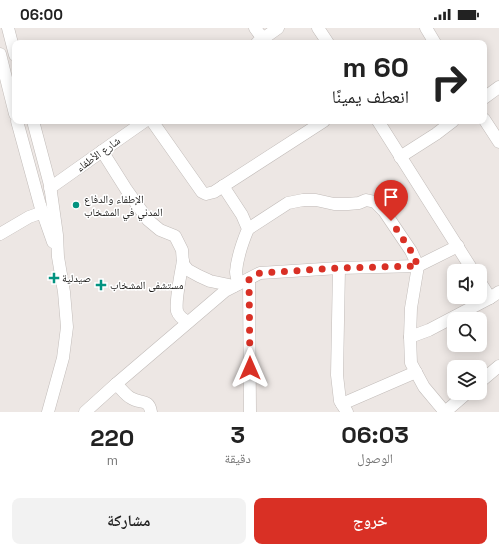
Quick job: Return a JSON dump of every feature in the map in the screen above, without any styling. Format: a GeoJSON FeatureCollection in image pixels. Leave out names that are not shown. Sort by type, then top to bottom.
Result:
{"type":"FeatureCollection","features":[{"type":"Feature","properties":{"kind":"street"},"geometry":{"type":"LineString","coordinates":[[8,28],[12,43]]}},
{"type":"Feature","properties":{"kind":"street"},"geometry":{"type":"LineString","coordinates":[[255,28],[260,40]]}},
{"type":"Feature","properties":{"kind":"street"},"geometry":{"type":"LineString","coordinates":[[261,40],[278,28]]}},
{"type":"Feature","properties":{"kind":"street"},"geometry":{"type":"LineString","coordinates":[[318,28],[326,40]]}},
{"type":"Feature","properties":{"kind":"street"},"geometry":{"type":"LineString","coordinates":[[0,54],[12,102]]}},
{"type":"Feature","properties":{"kind":"street"},"geometry":{"type":"LineString","coordinates":[[487,96],[499,87]]}},
{"type":"Feature","properties":{"kind":"street"},"geometry":{"type":"LineString","coordinates":[[18,124],[42,212],[58,257]]}},
{"type":"Feature","properties":{"kind":"street"},"geometry":{"type":"LineString","coordinates":[[34,124],[50,188],[57,235],[58,257],[64,292],[67,326],[63,358],[47,411]]}},
{"type":"Feature","properties":{"kind":"street","name":"شارع الأطفاء"},"geometry":{"type":"LineString","coordinates":[[50,188],[141,124]]}},
{"type":"Feature","properties":{"kind":"street"},"geometry":{"type":"LineString","coordinates":[[154,124],[202,192],[206,194],[209,194],[223,186],[319,124]]}},
{"type":"Feature","properties":{"kind":"street"},"geometry":{"type":"LineString","coordinates":[[380,124],[469,264]]}},
{"type":"Feature","properties":{"kind":"street"},"geometry":{"type":"LineString","coordinates":[[400,156],[436,134],[449,124]]}},
{"type":"Feature","properties":{"kind":"street"},"geometry":{"type":"LineString","coordinates":[[487,124],[499,142]]}},
{"type":"Feature","properties":{"kind":"street"},"geometry":{"type":"LineString","coordinates":[[102,151],[148,220],[160,230],[175,236],[182,250],[183,264],[188,270],[210,281],[236,285]]}},
{"type":"Feature","properties":{"kind":"street"},"geometry":{"type":"LineString","coordinates":[[223,186],[242,215],[248,229]]}},
{"type":"Feature","properties":{"kind":"street"},"geometry":{"type":"LineString","coordinates":[[236,285],[236,272],[239,257],[248,229],[288,203],[303,200],[316,200],[334,204],[359,203],[366,200],[375,202],[384,211],[411,251],[418,266],[411,308],[411,363],[424,387],[445,412],[459,400]]}},
{"type":"Feature","properties":{"kind":"street"},"geometry":{"type":"LineString","coordinates":[[0,234],[29,217],[42,212]]}},
{"type":"Feature","properties":{"kind":"street"},"geometry":{"type":"LineString","coordinates":[[85,412],[225,291],[260,273],[339,268],[418,266],[458,246]]}},
{"type":"Feature","properties":{"kind":"street"},"geometry":{"type":"LineString","coordinates":[[183,260],[177,296],[177,311],[183,320],[188,322]]}},
{"type":"Feature","properties":{"kind":"street"},"geometry":{"type":"LineString","coordinates":[[339,268],[337,375],[340,401],[344,409],[416,372]]}},
{"type":"Feature","properties":{"kind":"street"},"geometry":{"type":"LineString","coordinates":[[249,279],[250,412]]}},
{"type":"Feature","properties":{"kind":"street"},"geometry":{"type":"LineString","coordinates":[[410,337],[429,330],[494,295]]}},
{"type":"Feature","properties":{"kind":"street"},"geometry":{"type":"LineString","coordinates":[[487,376],[499,366]]}},
{"type":"Feature","properties":{"kind":"street"},"geometry":{"type":"LineString","coordinates":[[116,384],[131,399],[147,403],[151,412]]}},
{"type":"Feature","properties":{"kind":"place","name":"الإطفاء والدفاع المدني في المشخاب"},"geometry":{"type":"Point","coordinates":[76,205]}},
{"type":"Feature","properties":{"kind":"place","name":"صيدلية"},"geometry":{"type":"Point","coordinates":[54,278]}},
{"type":"Feature","properties":{"kind":"place","name":"مستشفى المشخاب"},"geometry":{"type":"Point","coordinates":[101,285]}},
{"type":"Feature","properties":{"kind":"route"},"geometry":{"type":"LineString","coordinates":[[250,368],[249,279],[260,273],[339,268],[418,266],[411,251],[391,221]]}}]}
